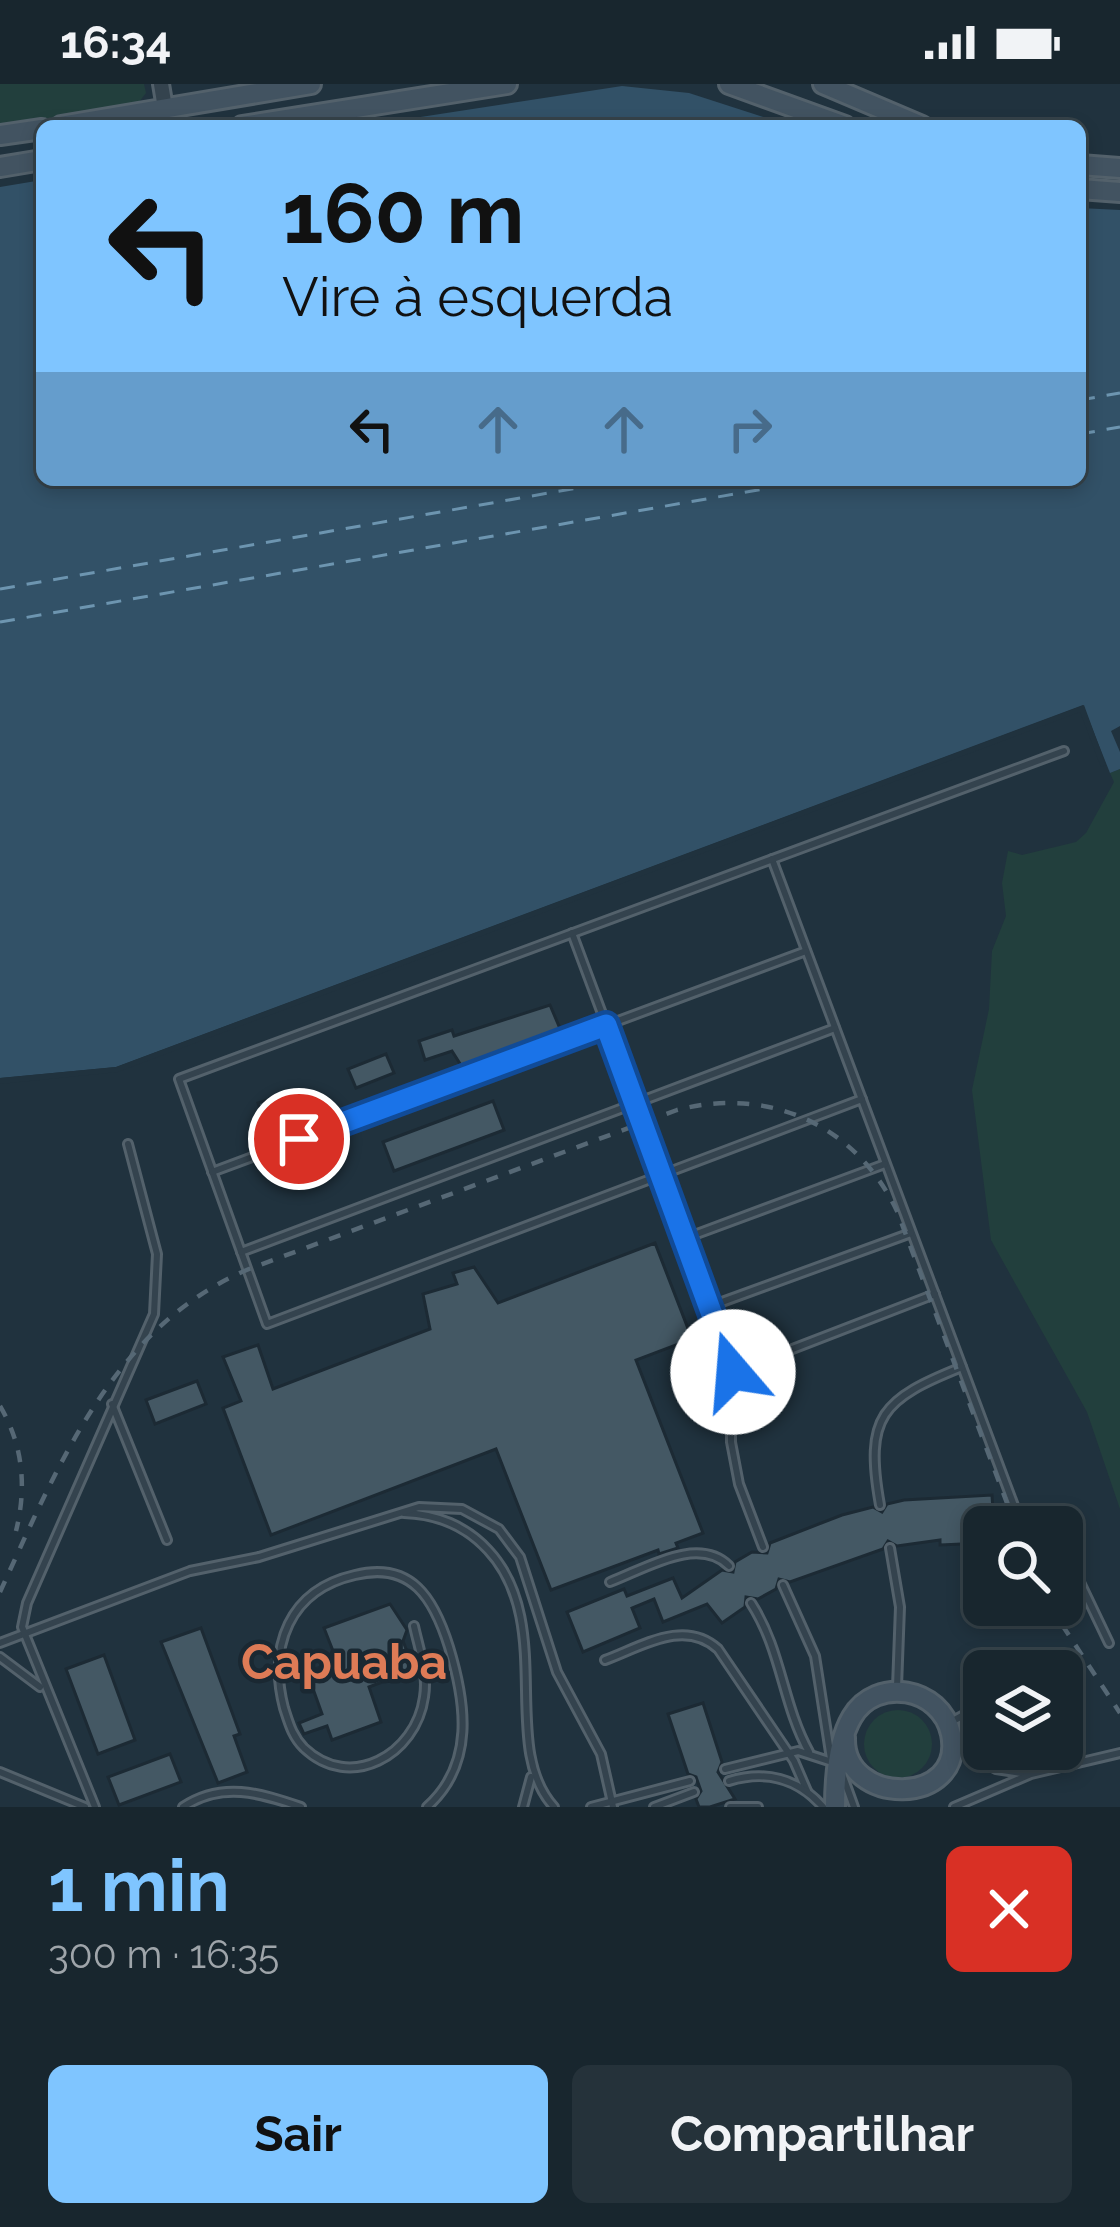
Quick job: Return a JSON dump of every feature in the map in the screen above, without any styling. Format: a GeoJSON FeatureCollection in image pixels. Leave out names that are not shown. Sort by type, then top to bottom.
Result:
{"type":"FeatureCollection","features":[{"type":"Feature","properties":{"kind":"main road"},"geometry":{"type":"LineString","coordinates":[[96,120],[311,84]]}},
{"type":"Feature","properties":{"kind":"main road"},"geometry":{"type":"LineString","coordinates":[[280,120],[507,84]]}},
{"type":"Feature","properties":{"kind":"main road"},"geometry":{"type":"LineString","coordinates":[[729,84],[828,120]]}},
{"type":"Feature","properties":{"kind":"main road"},"geometry":{"type":"LineString","coordinates":[[827,85],[908,120]]}},
{"type":"Feature","properties":{"kind":"main road"},"geometry":{"type":"LineString","coordinates":[[0,135],[36,130]]}},
{"type":"Feature","properties":{"kind":"main road"},"geometry":{"type":"LineString","coordinates":[[0,167],[36,161]]}},
{"type":"Feature","properties":{"kind":"main road"},"geometry":{"type":"LineString","coordinates":[[1086,165],[1120,168]]}},
{"type":"Feature","properties":{"kind":"main road"},"geometry":{"type":"LineString","coordinates":[[1086,189],[1120,192]]}},
{"type":"Feature","properties":{"kind":"main road"},"geometry":{"type":"LineString","coordinates":[[836,1806],[835,1765],[852,1718],[866,1702],[896,1691],[927,1700],[948,1724],[952,1745],[942,1775],[910,1801],[865,1786],[851,1769],[845,1738]]}},
{"type":"Feature","properties":{"kind":"street"},"geometry":{"type":"LineString","coordinates":[[161,84],[165,108]]}},
{"type":"Feature","properties":{"kind":"lane"},"geometry":{"type":"LineString","coordinates":[[862,1099],[267,1324],[179,1079],[1064,751]]}},
{"type":"Feature","properties":{"kind":"lane"},"geometry":{"type":"LineString","coordinates":[[772,859],[1014,1506]]}},
{"type":"Feature","properties":{"kind":"lane"},"geometry":{"type":"LineString","coordinates":[[572,933],[733,1372],[731,1442],[739,1484],[763,1546]]}},
{"type":"Feature","properties":{"kind":"lane"},"geometry":{"type":"LineString","coordinates":[[212,1172],[806,951]]}},
{"type":"Feature","properties":{"kind":"lane"},"geometry":{"type":"LineString","coordinates":[[241,1252],[835,1028]]}},
{"type":"Feature","properties":{"kind":"lane"},"geometry":{"type":"LineString","coordinates":[[94,1807],[23,1634],[27,1604],[112,1405],[142,1350],[157,1295],[153,1233],[128,1144]]}},
{"type":"Feature","properties":{"kind":"lane"},"geometry":{"type":"LineString","coordinates":[[686,1238],[886,1163]]}},
{"type":"Feature","properties":{"kind":"lane"},"geometry":{"type":"LineString","coordinates":[[711,1306],[912,1233]]}},
{"type":"Feature","properties":{"kind":"lane"},"geometry":{"type":"LineString","coordinates":[[733,1372],[935,1294]]}},
{"type":"Feature","properties":{"kind":"lane"},"geometry":{"type":"LineString","coordinates":[[880,1505],[874,1445],[886,1412],[910,1388],[962,1367]]}},
{"type":"Feature","properties":{"kind":"lane"},"geometry":{"type":"LineString","coordinates":[[112,1405],[166,1540]]}},
{"type":"Feature","properties":{"kind":"lane"},"geometry":{"type":"LineString","coordinates":[[0,1643],[172,1576],[259,1557],[389,1514],[434,1505],[462,1509],[488,1520],[507,1538],[525,1568],[556,1672],[601,1754],[613,1804]]}},
{"type":"Feature","properties":{"kind":"lane"},"geometry":{"type":"LineString","coordinates":[[389,1514],[424,1515],[456,1526],[483,1544],[503,1569],[525,1640],[532,1767],[523,1807]]}},
{"type":"Feature","properties":{"kind":"lane"},"geometry":{"type":"LineString","coordinates":[[890,1548],[900,1607],[896,1691]]}},
{"type":"Feature","properties":{"kind":"lane"},"geometry":{"type":"LineString","coordinates":[[610,1582],[691,1552],[716,1555],[729,1566]]}},
{"type":"Feature","properties":{"kind":"lane"},"geometry":{"type":"LineString","coordinates":[[414,1625],[424,1672],[422,1706],[406,1740],[377,1763],[344,1768],[305,1750],[291,1732],[277,1676],[279,1648],[288,1622],[316,1591],[347,1576],[376,1571],[400,1575],[420,1587],[438,1612],[464,1722],[453,1775],[427,1807]]}},
{"type":"Feature","properties":{"kind":"lane"},"geometry":{"type":"LineString","coordinates":[[783,1585],[820,1675],[835,1765]]}},
{"type":"Feature","properties":{"kind":"lane"},"geometry":{"type":"LineString","coordinates":[[1083,1587],[1109,1643]]}},
{"type":"Feature","properties":{"kind":"lane"},"geometry":{"type":"LineString","coordinates":[[751,1603],[777,1652],[789,1710],[809,1752]]}},
{"type":"Feature","properties":{"kind":"lane"},"geometry":{"type":"LineString","coordinates":[[605,1660],[675,1634],[706,1639],[823,1807]]}},
{"type":"Feature","properties":{"kind":"lane"},"geometry":{"type":"LineString","coordinates":[[0,1657],[22,1669],[46,1694]]}},
{"type":"Feature","properties":{"kind":"lane"},"geometry":{"type":"LineString","coordinates":[[948,1724],[963,1716]]}},
{"type":"Feature","properties":{"kind":"lane"},"geometry":{"type":"LineString","coordinates":[[952,1745],[996,1769],[1031,1774]]}},
{"type":"Feature","properties":{"kind":"lane"},"geometry":{"type":"LineString","coordinates":[[724,1769],[788,1751],[809,1752],[835,1765],[849,1783],[854,1807]]}},
{"type":"Feature","properties":{"kind":"lane"},"geometry":{"type":"LineString","coordinates":[[954,1807],[1031,1774],[1120,1753]]}},
{"type":"Feature","properties":{"kind":"lane"},"geometry":{"type":"LineString","coordinates":[[532,1767],[554,1807]]}},
{"type":"Feature","properties":{"kind":"lane"},"geometry":{"type":"LineString","coordinates":[[0,1772],[85,1807]]}},
{"type":"Feature","properties":{"kind":"lane"},"geometry":{"type":"LineString","coordinates":[[729,1781],[774,1777],[808,1791]]}},
{"type":"Feature","properties":{"kind":"lane"},"geometry":{"type":"LineString","coordinates":[[591,1807],[690,1781]]}},
{"type":"Feature","properties":{"kind":"lane"},"geometry":{"type":"LineString","coordinates":[[183,1807],[202,1796],[232,1790],[260,1793],[301,1807]]}},
{"type":"Feature","properties":{"kind":"lane"},"geometry":{"type":"LineString","coordinates":[[654,1807],[694,1792]]}},
{"type":"Feature","properties":{"kind":"lane"},"geometry":{"type":"LineString","coordinates":[[730,1807],[758,1807]]}},
{"type":"Feature","properties":{"kind":"green space"},"geometry":{"type":"Polygon","coordinates":[[[0,84],[144,84],[146,93],[135,107],[72,120],[36,120],[36,128],[0,135],[0,84]]]}},
{"type":"Feature","properties":{"kind":"green space"},"geometry":{"type":"Polygon","coordinates":[[[1120,769],[1120,1509],[1087,1412],[991,1240],[972,1090],[989,1009],[992,951],[1006,916],[1002,883],[1008,851],[1022,855],[1076,842],[1086,833],[1114,782],[1110,773],[1120,769]]]}},
{"type":"Feature","properties":{"kind":"green space"},"geometry":{"type":"Polygon","coordinates":[[[898,1710],[922,1720],[932,1744],[922,1768],[898,1778],[874,1768],[864,1744],[874,1720],[898,1710]]]}},
{"type":"Feature","properties":{"kind":"water"},"geometry":{"type":"Polygon","coordinates":[[[622,86],[689,93],[772,120],[401,120],[622,86]]]}},
{"type":"Feature","properties":{"kind":"water"},"geometry":{"type":"Polygon","coordinates":[[[36,181],[36,486],[1086,486],[1086,208],[1120,210],[1120,726],[1111,731],[1120,752],[1120,769],[1110,773],[1083,705],[116,1067],[0,1078],[0,187],[36,181]]]}},
{"type":"Feature","properties":{"kind":"pier"},"geometry":{"type":"Polygon","coordinates":[[[1084,705],[1106,765],[1101,767],[1080,712],[118,1072],[0,1084],[0,1078],[116,1067],[1084,705]]]}},
{"type":"Feature","properties":{"kind":"building"},"geometry":{"type":"Polygon","coordinates":[[[550,1005],[561,1031],[464,1070],[452,1051],[425,1060],[419,1041],[452,1030],[454,1036],[550,1005]]]}},
{"type":"Feature","properties":{"kind":"building"},"geometry":{"type":"Polygon","coordinates":[[[386,1054],[394,1073],[356,1088],[348,1069],[386,1054]]]}},
{"type":"Feature","properties":{"kind":"building"},"geometry":{"type":"Polygon","coordinates":[[[299,1090],[307,1116],[266,1128],[258,1103],[299,1090]]]}},
{"type":"Feature","properties":{"kind":"building"},"geometry":{"type":"Polygon","coordinates":[[[493,1101],[504,1130],[394,1171],[383,1142],[493,1101]]]}},
{"type":"Feature","properties":{"kind":"building"},"geometry":{"type":"Polygon","coordinates":[[[655,1243],[692,1339],[636,1360],[703,1533],[676,1543],[678,1548],[659,1554],[658,1550],[551,1590],[496,1449],[271,1535],[223,1408],[241,1401],[223,1357],[258,1345],[273,1389],[430,1329],[423,1294],[457,1284],[453,1273],[474,1267],[498,1303],[655,1243]]]}},
{"type":"Feature","properties":{"kind":"building"},"geometry":{"type":"Polygon","coordinates":[[[197,1381],[206,1404],[155,1424],[146,1400],[197,1381]]]}},
{"type":"Feature","properties":{"kind":"building"},"geometry":{"type":"Polygon","coordinates":[[[992,1495],[993,1506],[963,1506],[963,1544],[940,1545],[940,1540],[897,1546],[888,1541],[883,1549],[790,1582],[779,1579],[776,1589],[758,1599],[746,1597],[745,1607],[722,1623],[707,1604],[663,1622],[654,1599],[632,1608],[640,1628],[583,1652],[567,1612],[624,1589],[627,1596],[673,1578],[682,1598],[722,1570],[733,1572],[735,1562],[752,1552],[767,1553],[770,1543],[842,1515],[873,1507],[882,1512],[887,1504],[992,1495]]]}},
{"type":"Feature","properties":{"kind":"building"},"geometry":{"type":"Polygon","coordinates":[[[390,1604],[407,1630],[403,1641],[414,1670],[369,1687],[381,1722],[332,1740],[327,1726],[304,1734],[299,1723],[322,1714],[307,1672],[337,1661],[324,1628],[390,1604]]]}},
{"type":"Feature","properties":{"kind":"building"},"geometry":{"type":"Polygon","coordinates":[[[201,1628],[240,1734],[234,1736],[247,1772],[218,1783],[161,1642],[201,1628]]]}},
{"type":"Feature","properties":{"kind":"building"},"geometry":{"type":"Polygon","coordinates":[[[104,1655],[135,1740],[98,1754],[66,1669],[104,1655]]]}},
{"type":"Feature","properties":{"kind":"building"},"geometry":{"type":"Polygon","coordinates":[[[703,1703],[722,1762],[718,1772],[735,1799],[710,1807],[699,1807],[696,1799],[701,1791],[696,1777],[688,1774],[668,1714],[703,1703]]]}},
{"type":"Feature","properties":{"kind":"building"},"geometry":{"type":"Polygon","coordinates":[[[170,1754],[181,1782],[119,1805],[108,1777],[170,1754]]]}},
{"type":"Feature","properties":{"kind":"ferry route"},"geometry":{"type":"LineString","coordinates":[[1086,399],[1120,393]]}},
{"type":"Feature","properties":{"kind":"ferry route"},"geometry":{"type":"LineString","coordinates":[[1086,433],[1120,427]]}},
{"type":"Feature","properties":{"kind":"ferry route"},"geometry":{"type":"LineString","coordinates":[[0,589],[589,486]]}},
{"type":"Feature","properties":{"kind":"ferry route"},"geometry":{"type":"LineString","coordinates":[[0,622],[781,486]]}},
{"type":"Feature","properties":{"kind":"railway"},"geometry":{"type":"LineString","coordinates":[[0,1592],[44,1496],[95,1405],[161,1326],[202,1294],[249,1269],[677,1110],[711,1104],[776,1109],[806,1119],[834,1135],[880,1181],[897,1211],[1008,1506]]}},
{"type":"Feature","properties":{"kind":"railway"},"geometry":{"type":"LineString","coordinates":[[0,1406],[21,1467],[16,1531]]}},
{"type":"Feature","properties":{"kind":"railway"},"geometry":{"type":"LineString","coordinates":[[1063,1626],[1120,1713]]}},
{"type":"Feature","properties":{"kind":"district","name":"Capuaba"},"geometry":{"type":"Point","coordinates":[344,1662]}},
{"type":"Feature","properties":{"kind":"route"},"geometry":{"type":"LineString","coordinates":[[299,1139],[606,1025],[733,1372]]}}]}
